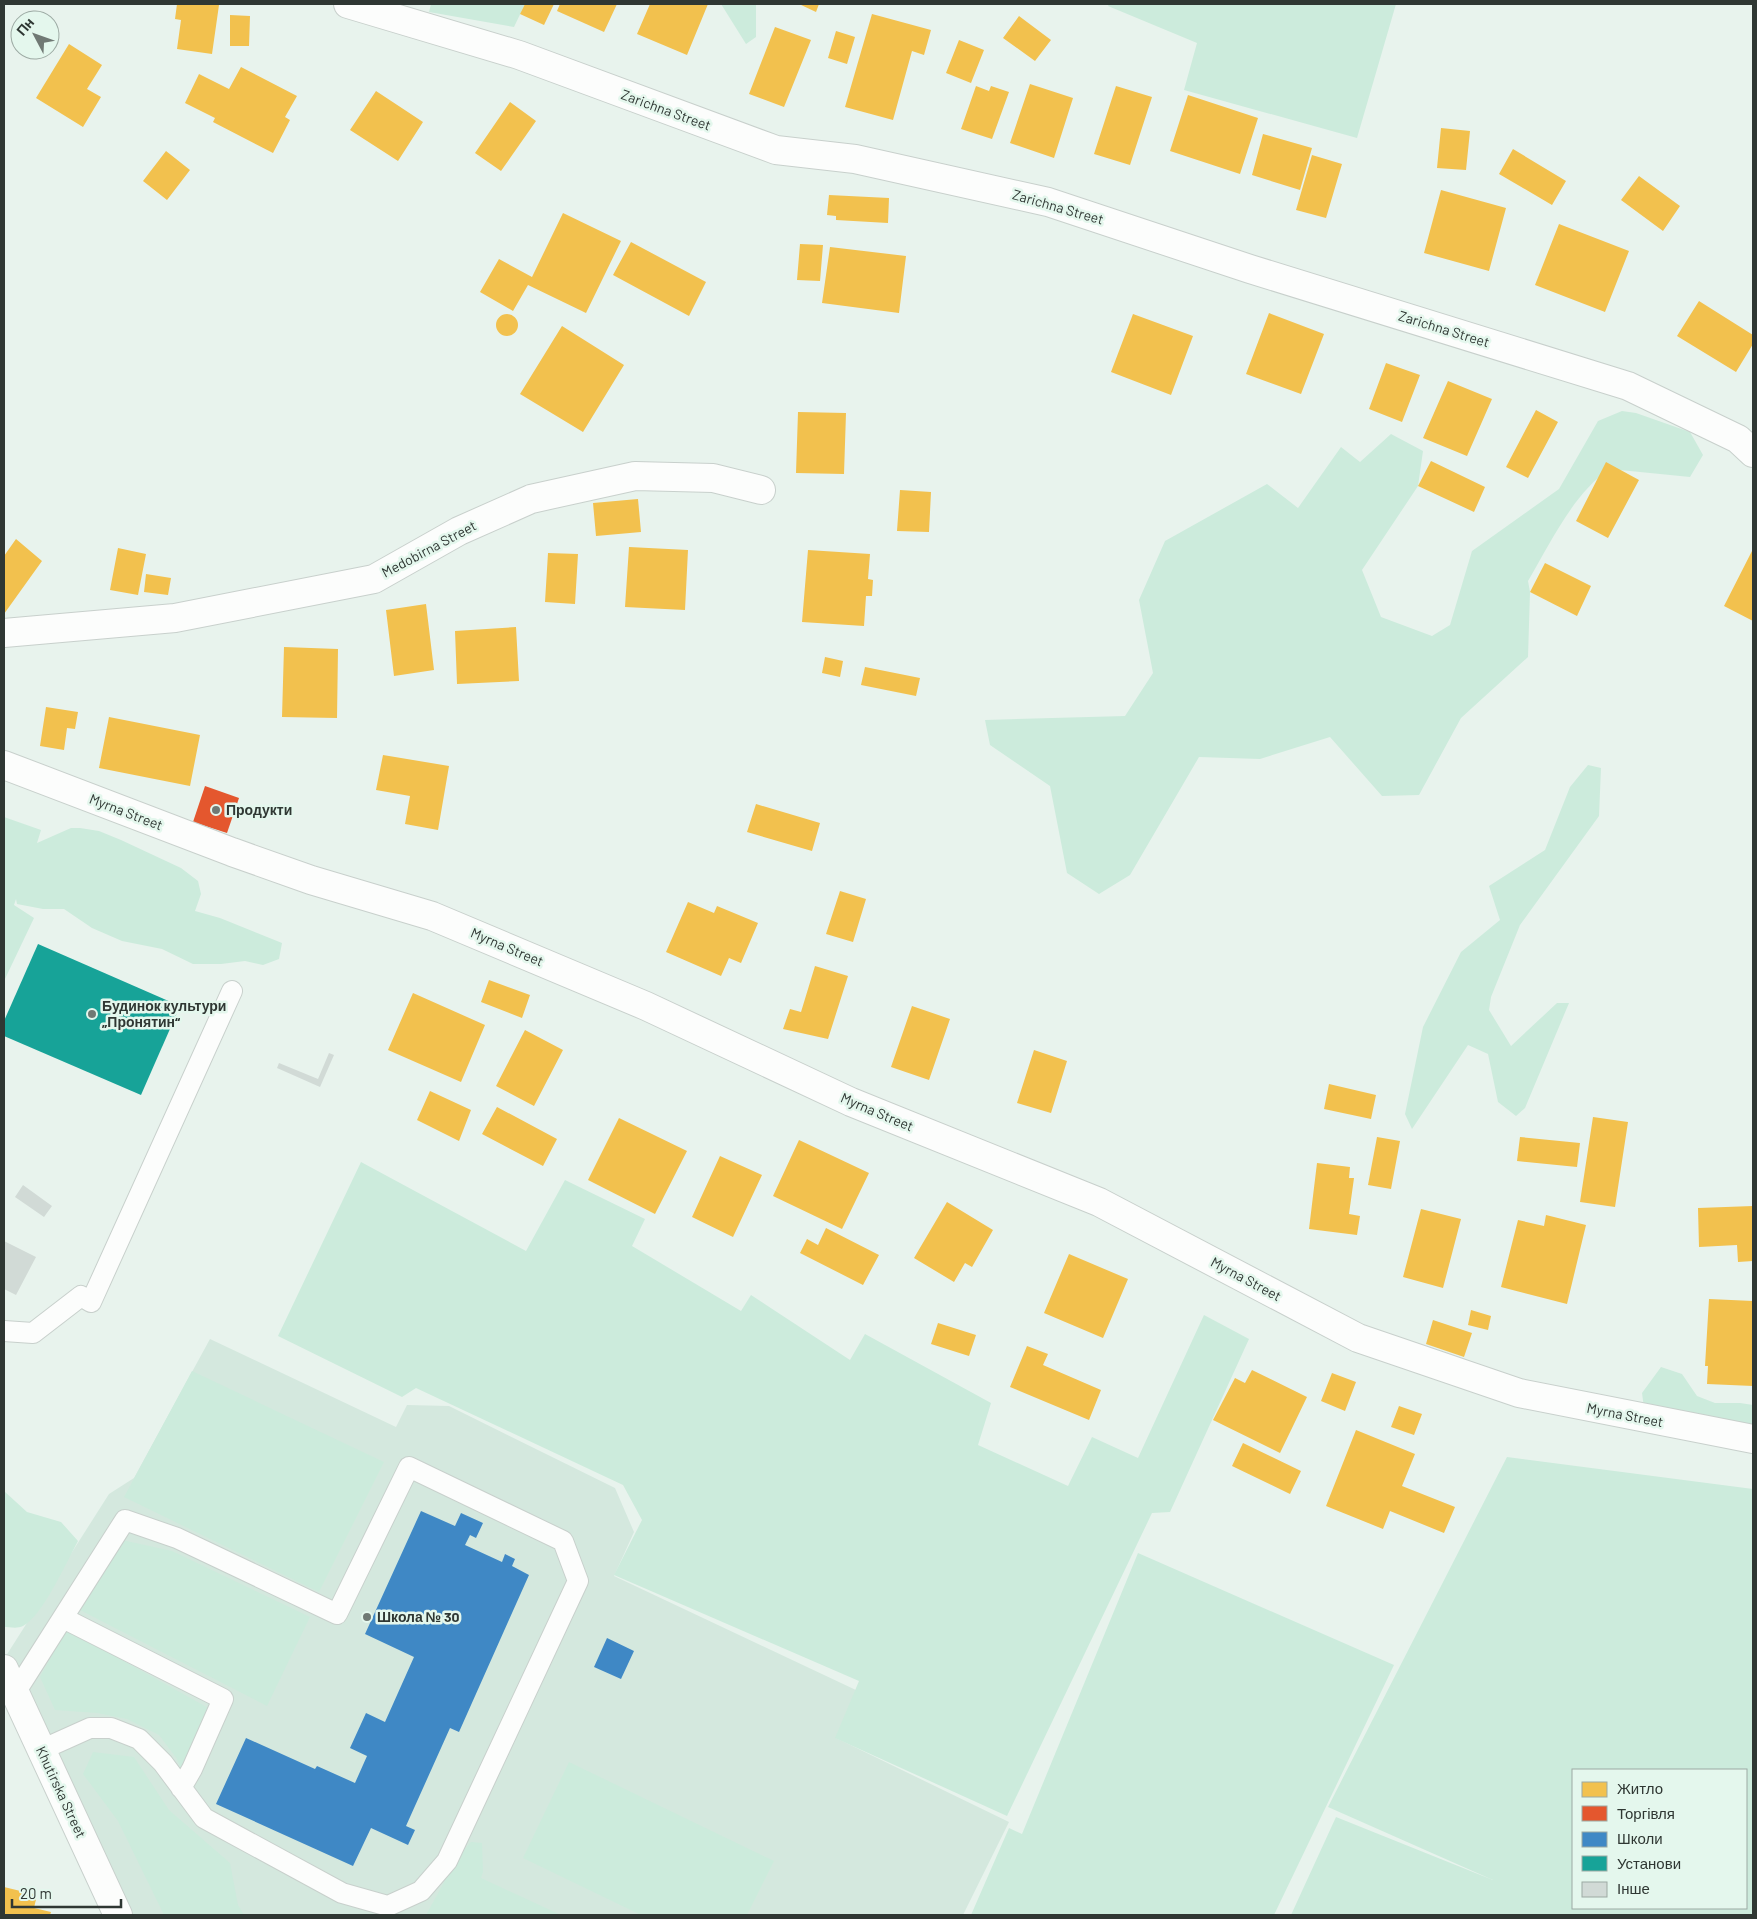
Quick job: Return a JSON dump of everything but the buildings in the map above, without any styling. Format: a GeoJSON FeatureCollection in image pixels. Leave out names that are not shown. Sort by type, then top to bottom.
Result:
{"type":"FeatureCollection","features":[{"type":"Feature","properties":{"kind":"street","name":"Zarichna Street"},"geometry":{"type":"LineString","coordinates":[[348,4],[519,55],[776,150],[855,159],[1048,202],[1250,269],[1628,386],[1738,439],[1753,453]]}},
{"type":"Feature","properties":{"kind":"street","name":"Medobirna Street"},"geometry":{"type":"LineString","coordinates":[[4,633],[175,618],[374,579],[459,531],[532,499],[635,476],[712,478],[761,490]]}},
{"type":"Feature","properties":{"kind":"street","name":"Myrna Street"},"geometry":{"type":"LineString","coordinates":[[4,765],[311,880],[432,916],[646,1006],[852,1102],[1099,1202],[1358,1338],[1519,1393],[1753,1439]]}},
{"type":"Feature","properties":{"kind":"street","name":"Khutirska Street"},"geometry":{"type":"LineString","coordinates":[[9,1681],[118,1915]]}},
{"type":"Feature","properties":{"kind":"lane"},"geometry":{"type":"LineString","coordinates":[[4,1330],[33,1333],[80,1296],[91,1302],[232,991]]}},
{"type":"Feature","properties":{"kind":"lane"},"geometry":{"type":"LineString","coordinates":[[9,1681],[63,1618],[125,1520],[177,1538],[337,1614],[409,1467],[563,1541],[578,1581],[448,1861],[421,1892],[388,1906],[342,1893],[204,1818],[163,1763],[139,1739],[111,1728],[90,1728],[42,1750]]}},
{"type":"Feature","properties":{"kind":"lane"},"geometry":{"type":"LineString","coordinates":[[63,1618],[223,1699],[192,1769],[181,1788]]}},
{"type":"Feature","properties":{"kind":"shaded area"},"geometry":{"type":"Polygon","coordinates":[[[431,4],[525,4],[514,27],[429,12],[431,4]]]}},
{"type":"Feature","properties":{"kind":"shaded area"},"geometry":{"type":"Polygon","coordinates":[[[721,4],[756,4],[756,37],[746,44],[721,4]]]}},
{"type":"Feature","properties":{"kind":"shaded area"},"geometry":{"type":"Polygon","coordinates":[[[1109,4],[1396,4],[1357,138],[1184,90],[1197,43],[1108,6],[1109,4]]]}},
{"type":"Feature","properties":{"kind":"shaded area"},"geometry":{"type":"Polygon","coordinates":[[[1622,411],[1636,413],[1690,432],[1703,455],[1690,477],[1610,469],[1585,491],[1554,535],[1528,581],[1530,592],[1528,657],[1461,718],[1419,795],[1382,796],[1330,737],[1260,759],[1199,757],[1130,875],[1099,894],[1067,873],[1050,786],[990,745],[985,720],[1125,716],[1153,673],[1139,600],[1165,541],[1267,484],[1298,508],[1341,447],[1360,462],[1391,434],[1423,451],[1418,486],[1362,570],[1381,617],[1432,636],[1450,625],[1472,551],[1559,489],[1598,421],[1622,411]]]}},
{"type":"Feature","properties":{"kind":"shaded area"},"geometry":{"type":"Polygon","coordinates":[[[1588,765],[1601,768],[1599,816],[1520,925],[1491,997],[1489,1010],[1511,1046],[1557,1003],[1569,1003],[1525,1108],[1516,1116],[1498,1102],[1488,1054],[1468,1045],[1412,1129],[1405,1114],[1423,1027],[1461,952],[1500,920],[1489,886],[1545,850],[1570,787],[1588,765]]]}},
{"type":"Feature","properties":{"kind":"shaded area"},"geometry":{"type":"Polygon","coordinates":[[[4,817],[41,830],[37,843],[71,828],[99,831],[181,868],[198,881],[201,894],[195,911],[220,918],[282,943],[279,959],[263,965],[245,961],[221,964],[193,964],[162,949],[122,941],[92,928],[64,909],[43,909],[17,904],[16,899],[14,905],[34,918],[4,981],[4,817]]]}},
{"type":"Feature","properties":{"kind":"shaded area"},"geometry":{"type":"Polygon","coordinates":[[[361,1162],[526,1251],[565,1180],[645,1219],[632,1246],[741,1311],[751,1295],[850,1360],[865,1334],[991,1403],[978,1445],[1068,1486],[1092,1437],[1138,1458],[1204,1315],[1249,1339],[1170,1512],[1152,1513],[1007,1816],[835,1738],[859,1681],[614,1575],[642,1520],[623,1485],[416,1388],[402,1397],[278,1336],[361,1162]]]}},
{"type":"Feature","properties":{"kind":"shaded area","name":"Школа № 30"},"geometry":{"type":"Polygon","coordinates":[[[210,1339],[396,1427],[407,1405],[449,1406],[615,1488],[634,1532],[614,1576],[858,1691],[836,1738],[1009,1822],[963,1915],[118,1915],[4,1659],[109,1494],[134,1478],[210,1339]]]}},
{"type":"Feature","properties":{"kind":"shaded area"},"geometry":{"type":"Polygon","coordinates":[[[1661,1367],[1682,1374],[1697,1396],[1715,1403],[1753,1405],[1753,1433],[1645,1415],[1642,1393],[1661,1367]]]}},
{"type":"Feature","properties":{"kind":"shaded area"},"geometry":{"type":"Polygon","coordinates":[[[192,1371],[384,1462],[319,1592],[124,1497],[192,1371]]]}},
{"type":"Feature","properties":{"kind":"shaded area"},"geometry":{"type":"Polygon","coordinates":[[[1507,1457],[1753,1489],[1753,1915],[1291,1915],[1336,1817],[1493,1880],[1328,1807],[1507,1457]]]}},
{"type":"Feature","properties":{"kind":"shaded area"},"geometry":{"type":"Polygon","coordinates":[[[4,1491],[27,1512],[61,1522],[78,1541],[54,1588],[38,1612],[30,1621],[18,1627],[4,1627],[4,1491]]]}},
{"type":"Feature","properties":{"kind":"shaded area"},"geometry":{"type":"Polygon","coordinates":[[[122,1540],[172,1551],[310,1617],[267,1706],[78,1609],[122,1540]]]}},
{"type":"Feature","properties":{"kind":"shaded area"},"geometry":{"type":"Polygon","coordinates":[[[1138,1553],[1394,1665],[1274,1915],[971,1915],[1009,1828],[1022,1834],[1138,1553]]]}},
{"type":"Feature","properties":{"kind":"shaded area"},"geometry":{"type":"Polygon","coordinates":[[[66,1629],[212,1710],[182,1772],[177,1759],[159,1735],[127,1719],[97,1713],[55,1710],[40,1677],[66,1629]]]}},
{"type":"Feature","properties":{"kind":"shaded area"},"geometry":{"type":"Polygon","coordinates":[[[93,1752],[134,1757],[169,1810],[230,1863],[238,1905],[244,1915],[164,1915],[118,1821],[83,1774],[93,1752]]]}},
{"type":"Feature","properties":{"kind":"shaded area"},"geometry":{"type":"Polygon","coordinates":[[[569,1762],[774,1861],[747,1915],[641,1915],[523,1858],[569,1762]]]}},
{"type":"Feature","properties":{"kind":"shaded area"},"geometry":{"type":"Polygon","coordinates":[[[471,1842],[482,1843],[483,1872],[481,1878],[561,1915],[426,1915],[458,1857],[471,1842]]]}},
{"type":"Feature","properties":{"kind":"place","name":"Продукти"},"geometry":{"type":"Point","coordinates":[216,810]}},
{"type":"Feature","properties":{"kind":"place","name":"Будинок культури „Пронятин“"},"geometry":{"type":"Point","coordinates":[92,1014]}},
{"type":"Feature","properties":{"kind":"place","name":"Школа № 30"},"geometry":{"type":"Point","coordinates":[367,1617]}}]}
